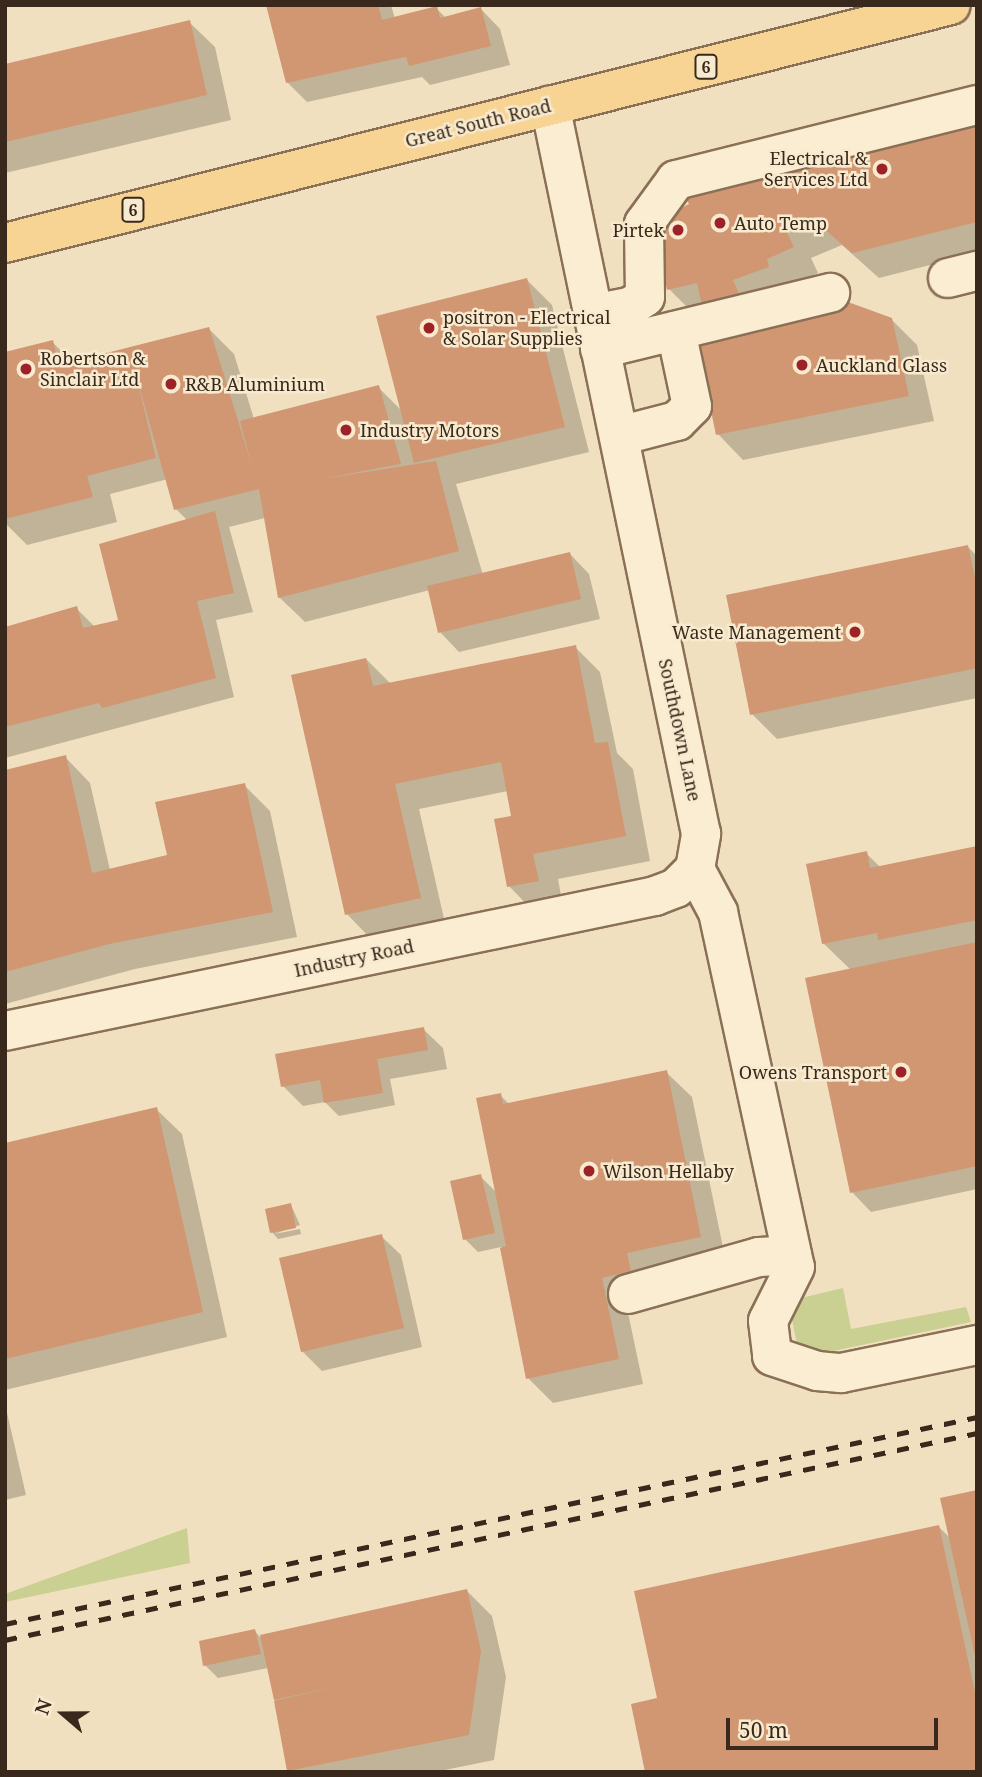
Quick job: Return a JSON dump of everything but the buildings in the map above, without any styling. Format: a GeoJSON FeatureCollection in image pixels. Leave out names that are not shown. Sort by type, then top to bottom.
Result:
{"type":"FeatureCollection","features":[{"type":"Feature","properties":{"kind":"main road","name":"Great South Road"},"geometry":{"type":"LineString","coordinates":[[5,243],[951,5]]}},
{"type":"Feature","properties":{"kind":"street","name":"Southdown Lane"},"geometry":{"type":"LineString","coordinates":[[550,105],[701,834],[695,869]]}},
{"type":"Feature","properties":{"kind":"street"},"geometry":{"type":"LineString","coordinates":[[597,332],[645,297],[644,224],[676,180],[977,105]]}},
{"type":"Feature","properties":{"kind":"street"},"geometry":{"type":"LineString","coordinates":[[597,332],[676,331],[830,293]]}},
{"type":"Feature","properties":{"kind":"street"},"geometry":{"type":"LineString","coordinates":[[619,436],[677,421],[692,406],[676,331]]}},
{"type":"Feature","properties":{"kind":"street"},"geometry":{"type":"LineString","coordinates":[[695,869],[718,912],[794,1261],[768,1321],[772,1356],[817,1371],[841,1373],[977,1345]]}},
{"type":"Feature","properties":{"kind":"street","name":"Industry Road"},"geometry":{"type":"LineString","coordinates":[[5,1031],[655,896],[676,888],[695,869]]}},
{"type":"Feature","properties":{"kind":"street"},"geometry":{"type":"LineString","coordinates":[[628,1294],[758,1257],[794,1261]]}},
{"type":"Feature","properties":{"kind":"green space"},"geometry":{"type":"Polygon","coordinates":[[[843,1288],[851,1329],[966,1307],[971,1322],[800,1358],[788,1301],[843,1288]]]}},
{"type":"Feature","properties":{"kind":"green space"},"geometry":{"type":"Polygon","coordinates":[[[187,1528],[190,1563],[5,1602],[5,1594],[187,1528]]]}},
{"type":"Feature","properties":{"kind":"railway"},"geometry":{"type":"LineString","coordinates":[[5,1624],[977,1417]]}},
{"type":"Feature","properties":{"kind":"railway"},"geometry":{"type":"LineString","coordinates":[[5,1640],[977,1433]]}},
{"type":"Feature","properties":{"kind":"place","name":"Electrical & Services Ltd"},"geometry":{"type":"Point","coordinates":[882,169]}},
{"type":"Feature","properties":{"kind":"place","name":"Auto Temp"},"geometry":{"type":"Point","coordinates":[720,223]}},
{"type":"Feature","properties":{"kind":"place","name":"Pirtek"},"geometry":{"type":"Point","coordinates":[678,230]}},
{"type":"Feature","properties":{"kind":"place","name":"positron - Electrical & Solar Supplies"},"geometry":{"type":"Point","coordinates":[429,328]}},
{"type":"Feature","properties":{"kind":"place","name":"Auckland Glass"},"geometry":{"type":"Point","coordinates":[802,365]}},
{"type":"Feature","properties":{"kind":"place","name":"Robertson & Sinclair Ltd"},"geometry":{"type":"Point","coordinates":[26,369]}},
{"type":"Feature","properties":{"kind":"place","name":"R&B Aluminium"},"geometry":{"type":"Point","coordinates":[171,384]}},
{"type":"Feature","properties":{"kind":"place","name":"Industry Motors"},"geometry":{"type":"Point","coordinates":[346,430]}},
{"type":"Feature","properties":{"kind":"place","name":"Waste Management"},"geometry":{"type":"Point","coordinates":[855,632]}},
{"type":"Feature","properties":{"kind":"place","name":"Owens Transport"},"geometry":{"type":"Point","coordinates":[901,1072]}},
{"type":"Feature","properties":{"kind":"place","name":"Wilson Hellaby"},"geometry":{"type":"Point","coordinates":[589,1171]}}]}
